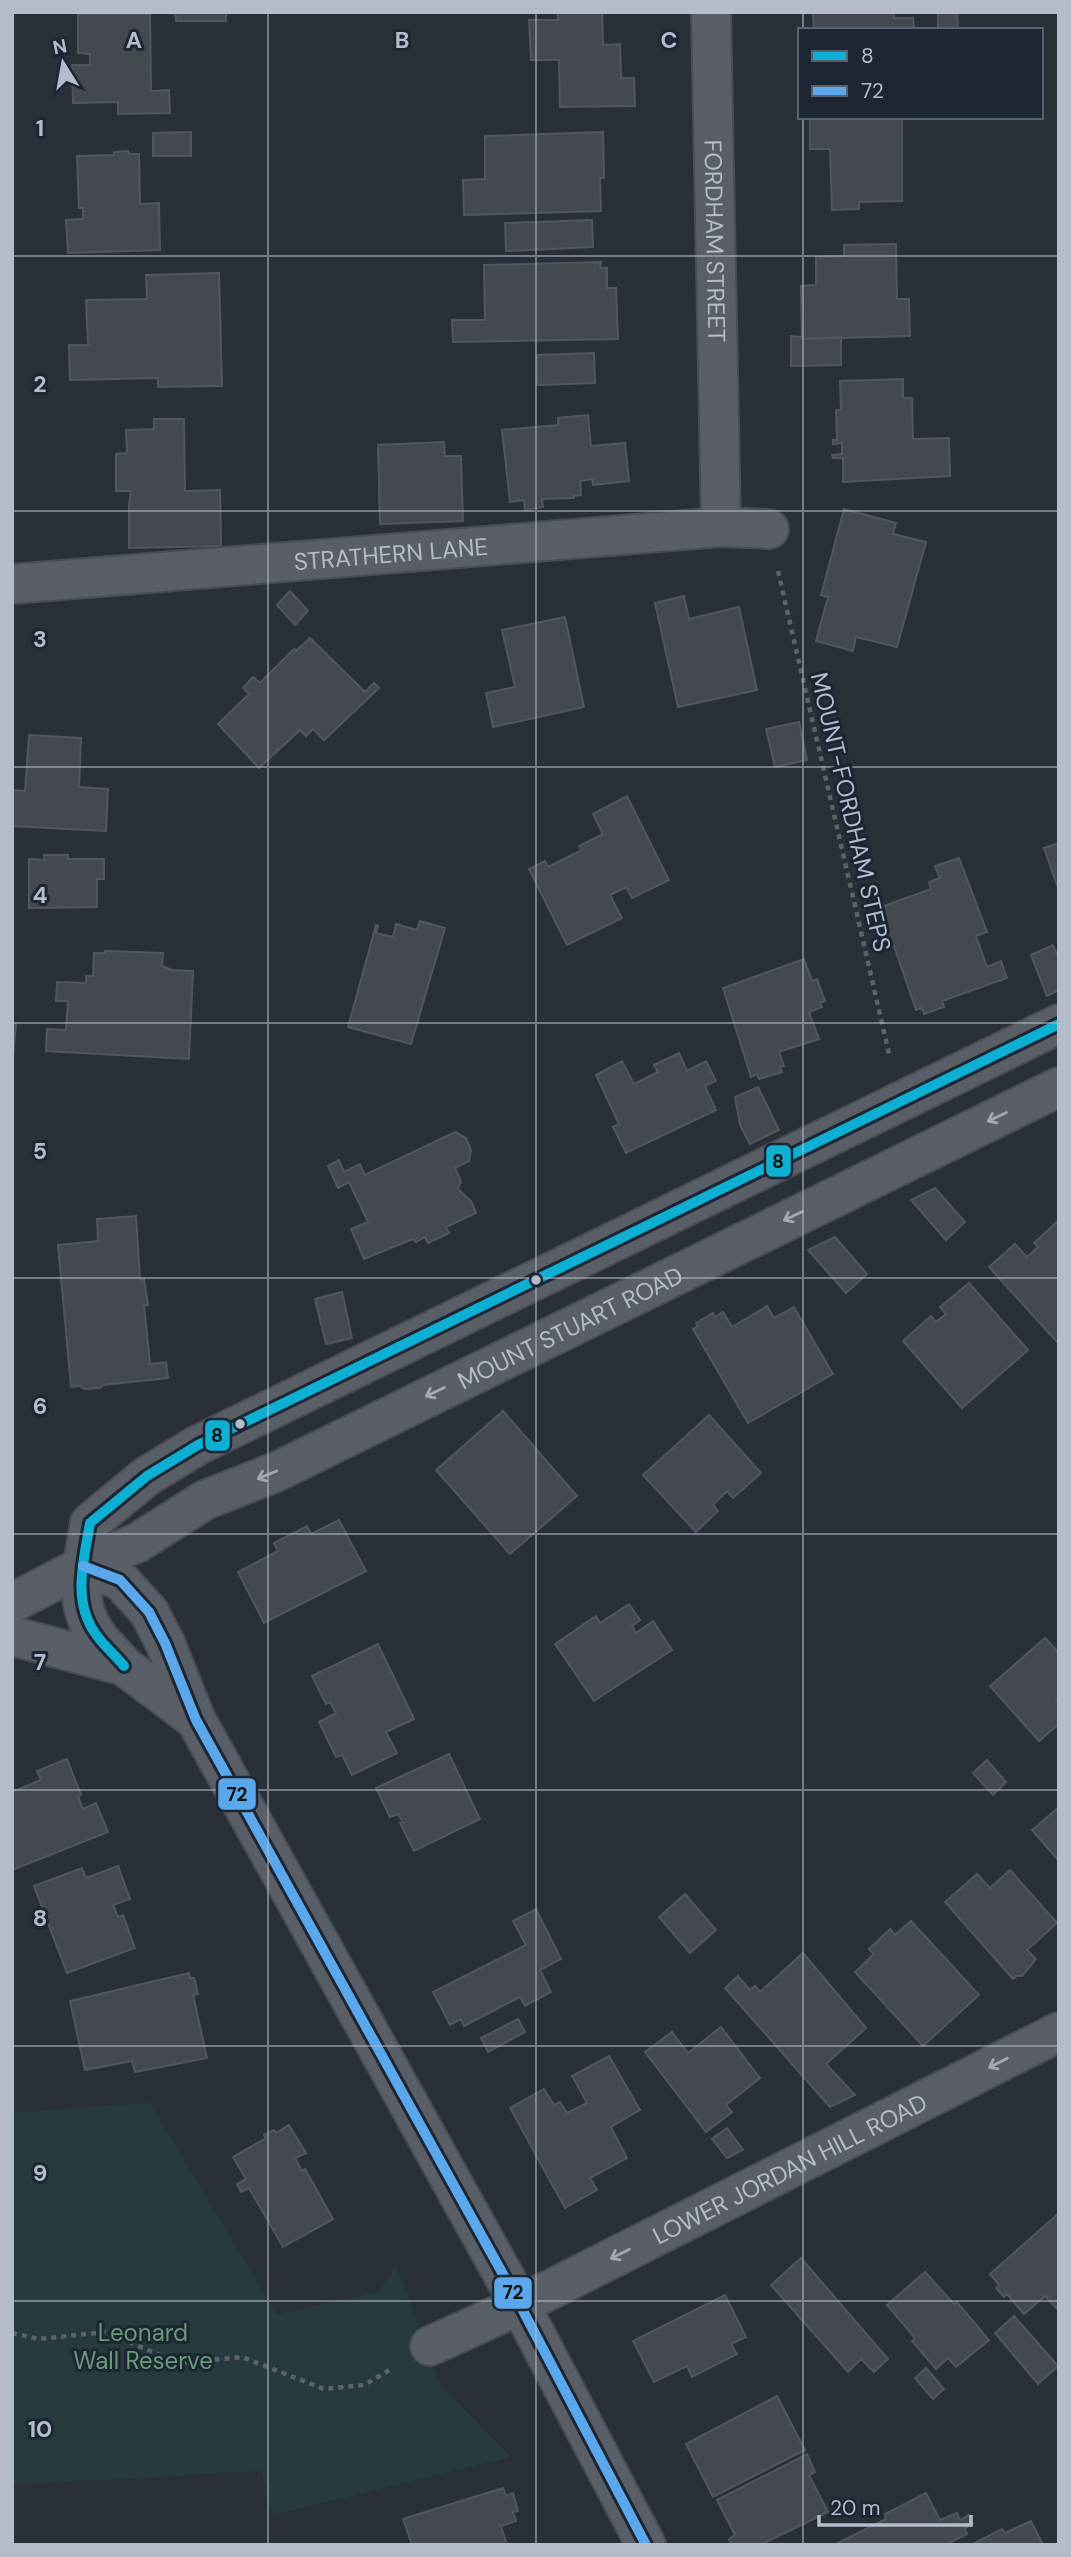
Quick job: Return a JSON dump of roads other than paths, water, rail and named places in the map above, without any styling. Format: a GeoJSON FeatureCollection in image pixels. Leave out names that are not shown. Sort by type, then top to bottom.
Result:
{"type":"FeatureCollection","features":[{"type":"Feature","properties":{"kind":"street","name":"FORDHAM STREET"},"geometry":{"type":"LineString","coordinates":[[710,12],[721,527]]}},
{"type":"Feature","properties":{"kind":"street","name":"STRATHERN LANE"},"geometry":{"type":"LineString","coordinates":[[12,584],[721,527],[769,529]]}},
{"type":"Feature","properties":{"kind":"street"},"geometry":{"type":"LineString","coordinates":[[196,1720],[124,1665],[94,1632],[81,1601],[90,1523],[147,1476],[198,1445],[1059,1024]]}},
{"type":"Feature","properties":{"kind":"street","name":"MOUNT STUART ROAD"},"geometry":{"type":"LineString","coordinates":[[12,1603],[83,1566],[137,1543],[205,1500],[276,1472],[1059,1087]]}},
{"type":"Feature","properties":{"kind":"street"},"geometry":{"type":"LineString","coordinates":[[83,1566],[120,1580],[149,1612],[165,1643],[196,1720],[520,2305],[646,2545]]}},
{"type":"Feature","properties":{"kind":"street"},"geometry":{"type":"LineString","coordinates":[[12,1636],[124,1665]]}},
{"type":"Feature","properties":{"kind":"street","name":"LOWER JORDAN HILL ROAD"},"geometry":{"type":"LineString","coordinates":[[429,2346],[520,2305],[1059,2032]]}},
{"type":"Feature","properties":{"kind":"park label","name":"Leonard Wall Reserve"},"geometry":{"type":"Point","coordinates":[143,2346]}}]}
